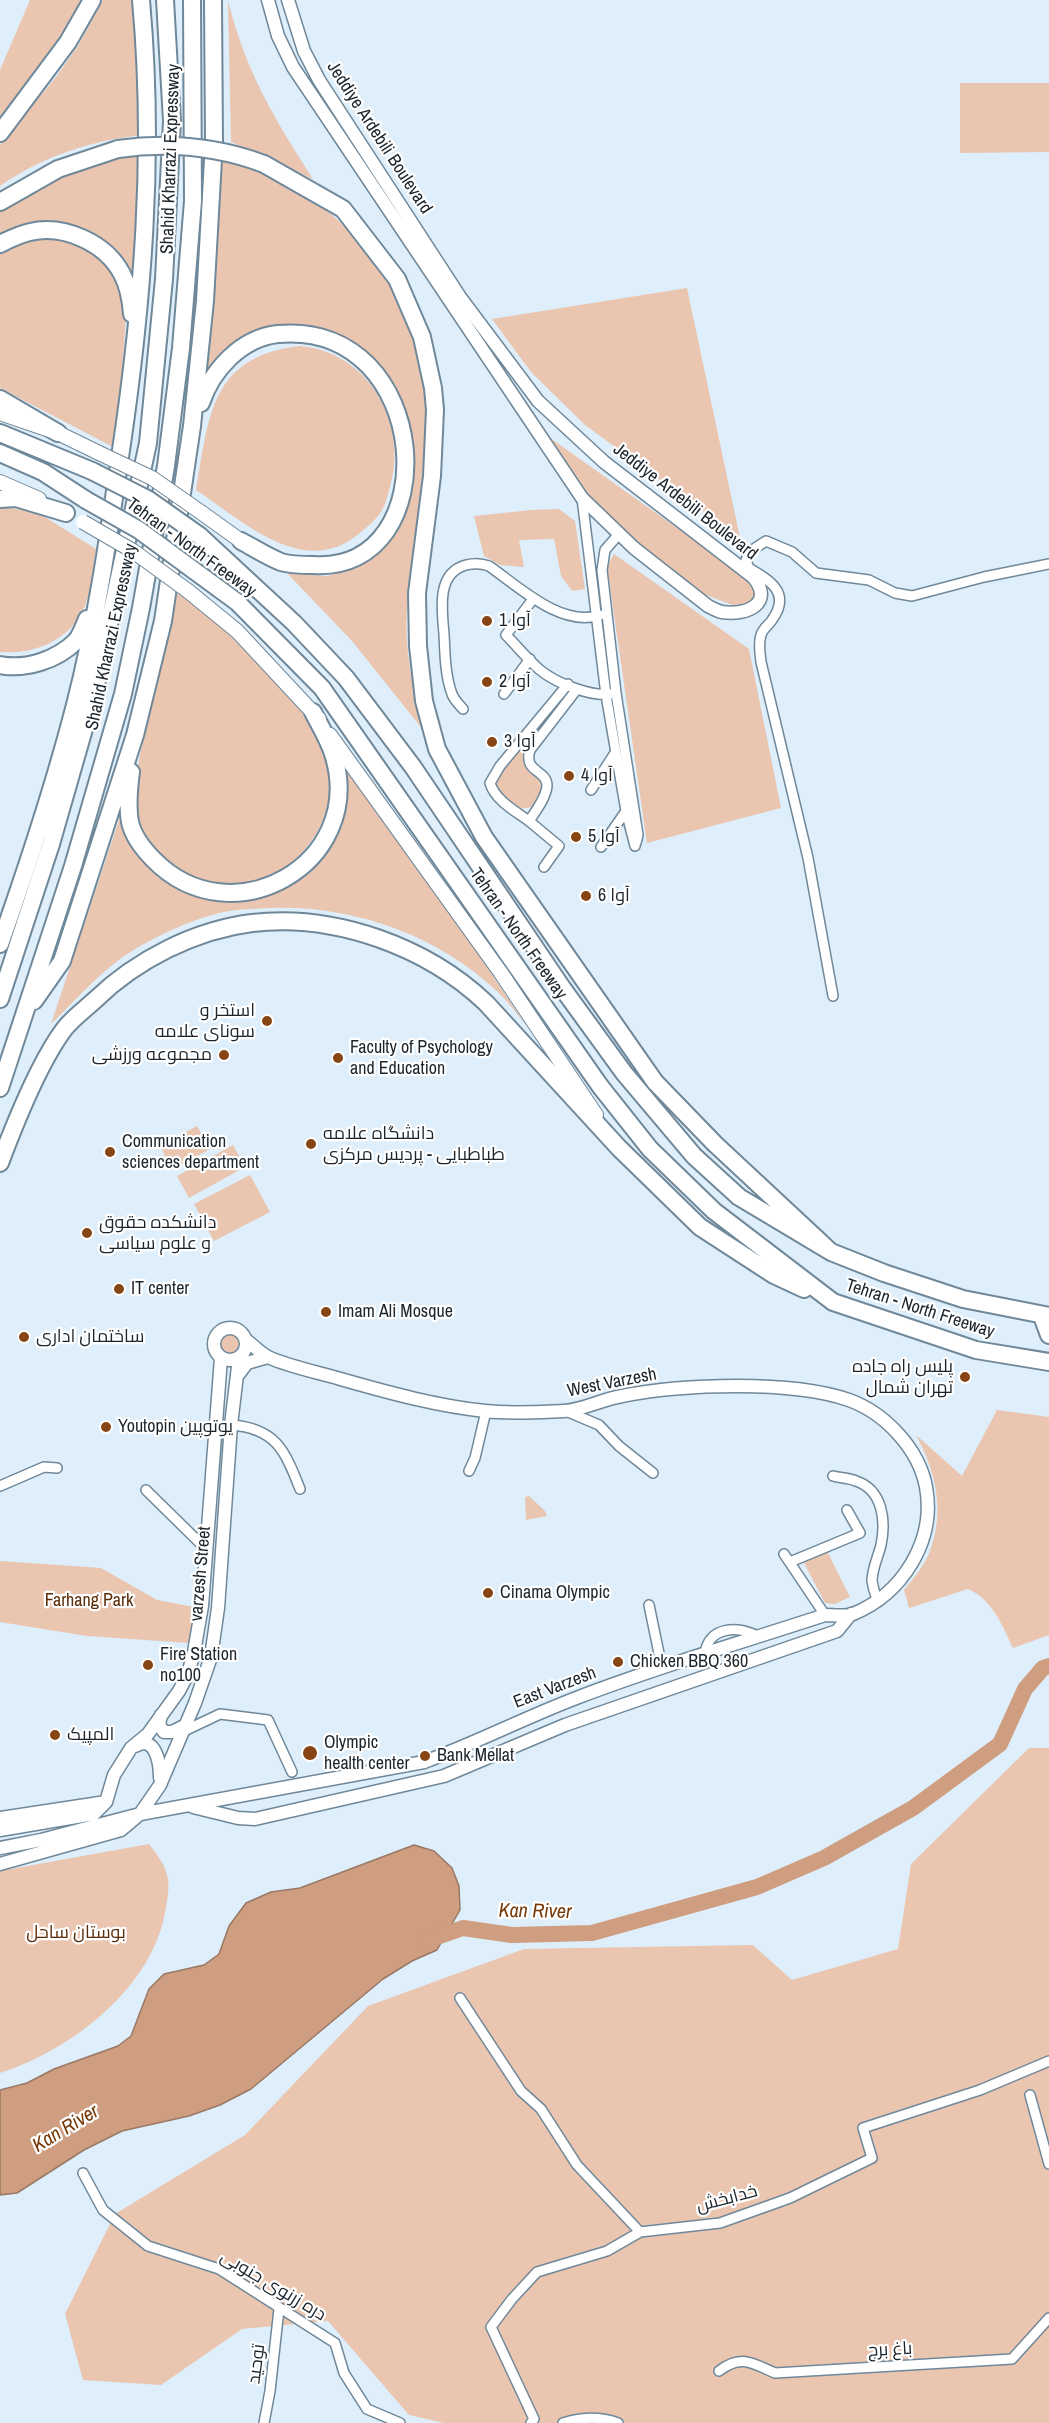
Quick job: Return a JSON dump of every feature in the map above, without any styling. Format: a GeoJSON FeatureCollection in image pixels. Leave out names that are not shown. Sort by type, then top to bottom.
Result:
{"type":"FeatureCollection","features":[{"type":"Feature","properties":{"kind":"highway"},"geometry":{"type":"LineString","coordinates":[[0,133],[68,42],[92,0]]}},
{"type":"Feature","properties":{"kind":"highway"},"geometry":{"type":"LineString","coordinates":[[0,944],[30,859],[76,704],[100,588],[135,353],[143,259],[148,135],[147,77],[141,0]]}},
{"type":"Feature","properties":{"kind":"highway","name":"Shahid Kharrazi Expressway"},"geometry":{"type":"LineString","coordinates":[[0,999],[51,844],[94,693],[148,443],[164,279],[172,121],[165,0]]}},
{"type":"Feature","properties":{"kind":"highway","name":"Shahid Kharrazi Expressway"},"geometry":{"type":"LineString","coordinates":[[0,1088],[73,866],[123,694],[141,608],[166,466],[181,348],[193,201],[192,0]]}},
{"type":"Feature","properties":{"kind":"highway"},"geometry":{"type":"LineString","coordinates":[[23,1016],[62,961],[135,735],[163,621],[192,426],[205,301],[214,159],[213,0]]}},
{"type":"Feature","properties":{"kind":"highway"},"geometry":{"type":"LineString","coordinates":[[0,202],[58,169],[118,149],[178,145],[238,154],[264,164],[343,209],[361,230],[397,279],[422,337],[433,388],[435,410],[432,476],[417,593],[418,646],[424,701],[437,749],[484,837],[655,1082],[715,1144],[831,1252]]}},
{"type":"Feature","properties":{"kind":"highway"},"geometry":{"type":"LineString","coordinates":[[0,244],[31,232],[48,230],[74,235],[100,248],[122,273],[127,288],[135,353]]}},
{"type":"Feature","properties":{"kind":"highway"},"geometry":{"type":"LineString","coordinates":[[192,426],[208,383],[220,367],[239,350],[256,341],[281,334],[322,337],[351,350],[379,376],[395,407],[404,438],[404,481],[394,519],[381,540],[356,556],[328,566],[282,562],[241,541]]}},
{"type":"Feature","properties":{"kind":"highway"},"geometry":{"type":"LineString","coordinates":[[0,399],[57,433]]}},
{"type":"Feature","properties":{"kind":"highway","name":"Tehran - North Freeway"},"geometry":{"type":"LineString","coordinates":[[0,433],[92,471],[149,500],[200,536],[294,623],[346,678],[413,767],[563,988],[611,1054],[694,1156],[739,1197],[831,1252],[884,1273],[963,1299],[1046,1316]]}},
{"type":"Feature","properties":{"kind":"highway","name":"Tehran - North Freeway"},"geometry":{"type":"LineString","coordinates":[[0,453],[43,472],[139,530],[237,602],[322,688],[600,1086],[650,1149],[714,1211],[833,1302],[976,1350],[1043,1361]]}},
{"type":"Feature","properties":{"kind":"highway"},"geometry":{"type":"LineString","coordinates":[[0,499],[16,498],[66,513]]}},
{"type":"Feature","properties":{"kind":"highway"},"geometry":{"type":"LineString","coordinates":[[0,665],[23,666],[42,662],[60,654],[78,639],[100,588]]}},
{"type":"Feature","properties":{"kind":"highway"},"geometry":{"type":"LineString","coordinates":[[135,735],[129,793],[130,823],[142,847],[169,874],[190,885],[226,894],[254,891],[278,882],[302,867],[323,846],[336,812],[338,781],[334,757],[313,712]]}},
{"type":"Feature","properties":{"kind":"highway"},"geometry":{"type":"LineString","coordinates":[[0,1163],[12,1131],[50,1052],[66,1027],[110,985],[140,964],[178,945],[217,931],[252,923],[292,922],[339,928],[403,947],[433,962],[466,984],[618,1148],[700,1227],[774,1275],[833,1302]]}},
{"type":"Feature","properties":{"kind":"highway"},"geometry":{"type":"LineString","coordinates":[[1046,1316],[1049,1335]]}},
{"type":"Feature","properties":{"kind":"highway"},"geometry":{"type":"LineString","coordinates":[[1043,1361],[1049,1345]]}},
{"type":"Feature","properties":{"kind":"main road","name":"Jeddiye Ardebili Boulevard"},"geometry":{"type":"LineString","coordinates":[[268,0],[278,36],[293,67],[582,498],[619,534],[708,606],[721,612],[748,611],[757,606],[761,597],[759,585],[750,572],[604,462],[556,419],[512,369],[460,297],[319,80],[304,51],[288,0]]}},
{"type":"Feature","properties":{"kind":"main road"},"geometry":{"type":"LineString","coordinates":[[0,413],[57,433],[152,478],[241,541]]}},
{"type":"Feature","properties":{"kind":"main road"},"geometry":{"type":"LineString","coordinates":[[0,482],[83,522],[133,551],[188,591],[237,631],[313,712],[495,963],[618,1148]]}},
{"type":"Feature","properties":{"kind":"main road"},"geometry":{"type":"LineString","coordinates":[[226,1328],[236,1328],[246,1340],[245,1350],[239,1358],[230,1360],[221,1358],[215,1349],[217,1334],[226,1328]]}},
{"type":"Feature","properties":{"kind":"main road","name":"West Varzesh"},"geometry":{"type":"LineString","coordinates":[[246,1340],[268,1357],[409,1398],[486,1411],[566,1411],[622,1396],[693,1387],[748,1387],[802,1391],[849,1401],[883,1419],[905,1441],[918,1463],[926,1487],[928,1514]]}},
{"type":"Feature","properties":{"kind":"main road"},"geometry":{"type":"LineString","coordinates":[[235,1381],[248,1363],[268,1357]]}},
{"type":"Feature","properties":{"kind":"main road","name":"varzesh Street"},"geometry":{"type":"LineString","coordinates":[[106,1802],[114,1775],[131,1748],[148,1734],[179,1691],[188,1674],[194,1652],[202,1606],[221,1358]]}},
{"type":"Feature","properties":{"kind":"main road","name":"varzesh Street"},"geometry":{"type":"LineString","coordinates":[[140,1814],[160,1785],[195,1703],[211,1657],[218,1608],[231,1425],[239,1358]]}},
{"type":"Feature","properties":{"kind":"main road","name":"East Varzesh"},"geometry":{"type":"LineString","coordinates":[[0,1848],[41,1840],[140,1814],[424,1762],[450,1753],[524,1718],[662,1668],[825,1615],[851,1614],[877,1599],[905,1574],[921,1548],[928,1514]]}},
{"type":"Feature","properties":{"kind":"main road"},"geometry":{"type":"LineString","coordinates":[[188,1806],[238,1818],[255,1819],[444,1776],[565,1725],[837,1631],[851,1614]]}},
{"type":"Feature","properties":{"kind":"main road"},"geometry":{"type":"LineString","coordinates":[[161,1714],[159,1725],[164,1732],[183,1729]]}},
{"type":"Feature","properties":{"kind":"main road"},"geometry":{"type":"LineString","coordinates":[[131,1748],[140,1743],[146,1744],[157,1752],[160,1760],[160,1785]]}},
{"type":"Feature","properties":{"kind":"main road"},"geometry":{"type":"LineString","coordinates":[[0,1818],[106,1802]]}},
{"type":"Feature","properties":{"kind":"main road"},"geometry":{"type":"LineString","coordinates":[[0,1830],[94,1815],[106,1802]]}},
{"type":"Feature","properties":{"kind":"main road"},"geometry":{"type":"LineString","coordinates":[[0,1864],[106,1836],[121,1830],[140,1814]]}},
{"type":"Feature","properties":{"kind":"street"},"geometry":{"type":"LineString","coordinates":[[582,498],[597,616],[611,694],[638,835],[635,846],[615,753],[611,694],[607,612],[602,562],[605,550],[619,534]]}},
{"type":"Feature","properties":{"kind":"street"},"geometry":{"type":"LineString","coordinates":[[833,996],[808,858],[761,662],[759,642],[762,631],[773,620],[781,604],[778,589],[770,581],[750,572],[746,560],[748,552],[766,541],[792,552],[816,573],[869,580],[895,593],[912,596],[984,577],[1049,564]]}},
{"type":"Feature","properties":{"kind":"street"},"geometry":{"type":"LineString","coordinates":[[463,709],[452,697],[444,651],[443,594],[444,585],[450,574],[462,566],[481,564],[504,577],[533,599],[558,611],[575,615],[597,616],[607,612]]}},
{"type":"Feature","properties":{"kind":"street"},"geometry":{"type":"LineString","coordinates":[[533,599],[506,635],[541,671],[578,689],[599,695],[611,694]]}},
{"type":"Feature","properties":{"kind":"street"},"geometry":{"type":"LineString","coordinates":[[504,694],[530,659]]}},
{"type":"Feature","properties":{"kind":"street"},"geometry":{"type":"LineString","coordinates":[[544,867],[559,846],[508,806],[490,783],[500,766],[568,684]]}},
{"type":"Feature","properties":{"kind":"street"},"geometry":{"type":"LineString","coordinates":[[529,821],[547,787],[545,780],[529,765],[527,757],[578,689]]}},
{"type":"Feature","properties":{"kind":"street"},"geometry":{"type":"LineString","coordinates":[[591,790],[615,753]]}},
{"type":"Feature","properties":{"kind":"street"},"geometry":{"type":"LineString","coordinates":[[601,847],[626,811]]}},
{"type":"Feature","properties":{"kind":"street"},"geometry":{"type":"LineString","coordinates":[[469,1471],[475,1458],[486,1411]]}},
{"type":"Feature","properties":{"kind":"street"},"geometry":{"type":"LineString","coordinates":[[566,1411],[599,1425],[619,1446],[653,1473]]}},
{"type":"Feature","properties":{"kind":"street"},"geometry":{"type":"LineString","coordinates":[[231,1425],[248,1426],[273,1438],[288,1459],[300,1489]]}},
{"type":"Feature","properties":{"kind":"street"},"geometry":{"type":"LineString","coordinates":[[0,1486],[44,1467],[57,1468]]}},
{"type":"Feature","properties":{"kind":"street"},"geometry":{"type":"LineString","coordinates":[[833,1476],[856,1480],[865,1485],[877,1498],[883,1512],[883,1532],[872,1575],[872,1584],[877,1599]]}},
{"type":"Feature","properties":{"kind":"street"},"geometry":{"type":"LineString","coordinates":[[146,1490],[206,1549]]}},
{"type":"Feature","properties":{"kind":"street"},"geometry":{"type":"LineString","coordinates":[[825,1615],[787,1558],[860,1533],[847,1510]]}},
{"type":"Feature","properties":{"kind":"street"},"geometry":{"type":"LineString","coordinates":[[649,1605],[662,1668]]}},
{"type":"Feature","properties":{"kind":"street"},"geometry":{"type":"LineString","coordinates":[[183,1729],[220,1714],[268,1720],[292,1772]]}},
{"type":"Feature","properties":{"kind":"street"},"geometry":{"type":"LineString","coordinates":[[460,1998],[521,2091],[541,2109],[577,2165],[640,2232]]}},
{"type":"Feature","properties":{"kind":"street","name":"خدابخش"},"geometry":{"type":"LineString","coordinates":[[531,2423],[534,2419],[491,2327],[537,2272],[607,2251],[640,2232],[720,2223],[790,2198],[872,2158],[862,2128],[980,2090],[1049,2061]]}},
{"type":"Feature","properties":{"kind":"street"},"geometry":{"type":"LineString","coordinates":[[1030,2095],[1049,2164]]}},
{"type":"Feature","properties":{"kind":"street","name":"دره زرنوی جنوبی"},"geometry":{"type":"LineString","coordinates":[[83,2173],[103,2210],[148,2246],[219,2269],[335,2343],[344,2373],[367,2409],[400,2423]]}},
{"type":"Feature","properties":{"kind":"street","name":"توحید"},"geometry":{"type":"LineString","coordinates":[[264,2423],[279,2309]]}},
{"type":"Feature","properties":{"kind":"street","name":"باغ برج"},"geometry":{"type":"LineString","coordinates":[[719,2372],[730,2363],[741,2360],[775,2373],[1012,2360],[1049,2318]]}},
{"type":"Feature","properties":{"kind":"street"},"geometry":{"type":"LineString","coordinates":[[563,2423],[577,2418],[603,2418],[618,2423]]}},
{"type":"Feature","properties":{"kind":"green space"},"geometry":{"type":"Polygon","coordinates":[[[30,0],[85,0],[50,56],[0,120],[0,70],[30,0]]]}},
{"type":"Feature","properties":{"kind":"green space"},"geometry":{"type":"Polygon","coordinates":[[[103,0],[134,0],[144,135],[87,145],[69,151],[33,166],[0,186],[0,145],[56,77],[78,46],[103,0]]]}},
{"type":"Feature","properties":{"kind":"green space"},"geometry":{"type":"Polygon","coordinates":[[[228,1],[243,50],[263,94],[313,179],[231,142],[228,1]]]}},
{"type":"Feature","properties":{"kind":"green space"},"geometry":{"type":"Polygon","coordinates":[[[960,83],[1049,83],[1049,152],[960,153],[960,83]]]}},
{"type":"Feature","properties":{"kind":"green space"},"geometry":{"type":"Polygon","coordinates":[[[145,153],[138,286],[119,256],[91,236],[0,238],[0,207],[13,198],[104,157],[145,153]]]}},
{"type":"Feature","properties":{"kind":"green space"},"geometry":{"type":"Polygon","coordinates":[[[218,158],[266,173],[300,192],[331,214],[358,240],[381,269],[400,301],[415,336],[424,373],[429,421],[406,625],[411,672],[424,731],[352,641],[287,573],[327,576],[351,569],[379,550],[394,531],[398,400],[388,380],[370,359],[346,340],[321,330],[287,327],[265,331],[200,391],[218,158]]]}},
{"type":"Feature","properties":{"kind":"green space"},"geometry":{"type":"Polygon","coordinates":[[[42,235],[73,239],[108,260],[127,301],[117,449],[0,388],[0,248],[42,235]]]}},
{"type":"Feature","properties":{"kind":"green space"},"geometry":{"type":"Polygon","coordinates":[[[687,288],[740,538],[585,425],[531,372],[492,319],[687,288]]]}},
{"type":"Feature","properties":{"kind":"green space"},"geometry":{"type":"Polygon","coordinates":[[[300,346],[324,351],[346,362],[364,377],[378,395],[388,416],[394,439],[394,463],[390,487],[380,513],[354,538],[340,546],[316,551],[284,545],[257,532],[196,490],[211,415],[219,394],[231,377],[248,362],[270,352],[300,346]]]}},
{"type":"Feature","properties":{"kind":"green space"},"geometry":{"type":"Polygon","coordinates":[[[546,435],[742,574],[753,586],[756,596],[750,604],[732,605],[704,594],[643,547],[580,486],[546,435]]]}},
{"type":"Feature","properties":{"kind":"green space"},"geometry":{"type":"Polygon","coordinates":[[[0,509],[37,512],[96,549],[86,603],[72,626],[63,635],[40,647],[27,651],[0,652],[0,509]]]}},
{"type":"Feature","properties":{"kind":"green space"},"geometry":{"type":"Polygon","coordinates":[[[559,509],[575,521],[585,589],[572,591],[561,576],[554,539],[519,540],[524,567],[500,565],[484,556],[474,516],[559,509]]]}},
{"type":"Feature","properties":{"kind":"green space"},"geometry":{"type":"Polygon","coordinates":[[[614,554],[749,649],[781,808],[647,843],[607,566],[614,554]]]}},
{"type":"Feature","properties":{"kind":"green space"},"geometry":{"type":"Polygon","coordinates":[[[178,591],[221,627],[274,680],[310,722],[326,754],[330,787],[324,818],[309,844],[288,865],[262,879],[233,884],[202,880],[172,865],[153,846],[142,829],[137,807],[136,777],[178,591]]]}},
{"type":"Feature","properties":{"kind":"green space"},"geometry":{"type":"Polygon","coordinates":[[[527,746],[523,761],[540,780],[541,789],[533,807],[518,809],[496,788],[506,763],[515,753],[527,746]]]}},
{"type":"Feature","properties":{"kind":"green space"},"geometry":{"type":"Polygon","coordinates":[[[346,766],[419,865],[527,1027],[502,996],[474,972],[448,954],[420,939],[362,918],[300,908],[269,908],[219,913],[185,924],[152,939],[110,967],[51,1024],[122,811],[139,854],[153,870],[165,879],[185,890],[206,897],[227,898],[259,894],[290,883],[317,863],[327,851],[336,837],[344,814],[346,766]]]}},
{"type":"Feature","properties":{"kind":"green space"},"geometry":{"type":"Polygon","coordinates":[[[197,1126],[210,1149],[172,1170],[160,1146],[197,1126]]]}},
{"type":"Feature","properties":{"kind":"green space"},"geometry":{"type":"Polygon","coordinates":[[[233,1145],[245,1167],[189,1198],[177,1176],[233,1145]]]}},
{"type":"Feature","properties":{"kind":"green space"},"geometry":{"type":"Polygon","coordinates":[[[250,1175],[270,1212],[214,1241],[194,1204],[250,1175]]]}},
{"type":"Feature","properties":{"kind":"green space"},"geometry":{"type":"Polygon","coordinates":[[[230,1330],[240,1334],[244,1344],[240,1354],[230,1358],[220,1354],[216,1344],[220,1334],[230,1330]]]}},
{"type":"Feature","properties":{"kind":"green space"},"geometry":{"type":"Polygon","coordinates":[[[997,1410],[1049,1417],[1049,1635],[1013,1648],[1001,1622],[990,1606],[968,1589],[909,1608],[904,1590],[928,1556],[937,1521],[933,1477],[916,1435],[962,1476],[997,1410]]]}},
{"type":"Feature","properties":{"kind":"green space"},"geometry":{"type":"Polygon","coordinates":[[[529,1496],[545,1511],[547,1516],[526,1520],[525,1497],[529,1496]]]}},
{"type":"Feature","properties":{"kind":"green space"},"geometry":{"type":"Polygon","coordinates":[[[827,1551],[850,1597],[835,1604],[825,1603],[804,1563],[827,1551]]]}},
{"type":"Feature","properties":{"kind":"green space","name":"Farhang Park"},"geometry":{"type":"Polygon","coordinates":[[[0,1561],[101,1568],[157,1600],[194,1607],[189,1643],[87,1636],[0,1622],[0,1561]]]}},
{"type":"Feature","properties":{"kind":"green space"},"geometry":{"type":"Polygon","coordinates":[[[1029,1748],[1049,1748],[1049,2423],[444,2423],[409,2415],[328,2321],[242,2329],[161,2385],[83,2380],[65,2314],[115,2214],[245,2135],[368,2006],[524,1949],[753,1945],[792,1980],[898,1949],[911,1864],[1029,1748]]]}},
{"type":"Feature","properties":{"kind":"green space","name":"بوستان ساحل"},"geometry":{"type":"Polygon","coordinates":[[[149,1844],[164,1866],[169,1886],[159,1936],[146,1963],[128,1988],[106,2011],[81,2031],[27,2063],[0,2073],[0,1871],[149,1844]]]}},
{"type":"Feature","properties":{"kind":"water"},"geometry":{"type":"Polygon","coordinates":[[[414,1845],[434,1851],[452,1868],[459,1886],[460,1910],[437,1950],[412,1961],[383,1979],[251,2089],[220,2105],[189,2116],[122,2131],[84,2150],[17,2193],[0,2195],[0,2090],[27,2083],[54,2069],[118,2046],[131,2036],[149,1989],[164,1974],[204,1965],[219,1954],[229,1926],[246,1903],[271,1892],[300,1888],[414,1845]]]}},
{"type":"Feature","properties":{"kind":"waterway","name":"Kan River"},"geometry":{"type":"LineString","coordinates":[[426,1943],[463,1928],[512,1935],[592,1933],[757,1887],[824,1858],[913,1808],[1000,1744],[1025,1689],[1043,1668],[1049,1666]]}},
{"type":"Feature","properties":{"kind":"place","name":"آوا 1"},"geometry":{"type":"Point","coordinates":[487,621]}},
{"type":"Feature","properties":{"kind":"place","name":"آوا 2"},"geometry":{"type":"Point","coordinates":[487,682]}},
{"type":"Feature","properties":{"kind":"place","name":"آوا 3"},"geometry":{"type":"Point","coordinates":[492,742]}},
{"type":"Feature","properties":{"kind":"place","name":"آوا 4"},"geometry":{"type":"Point","coordinates":[569,776]}},
{"type":"Feature","properties":{"kind":"place","name":"آوا 5"},"geometry":{"type":"Point","coordinates":[576,837]}},
{"type":"Feature","properties":{"kind":"place","name":"آوا 6"},"geometry":{"type":"Point","coordinates":[586,896]}},
{"type":"Feature","properties":{"kind":"place","name":"استخر و سونای علامه"},"geometry":{"type":"Point","coordinates":[267,1021]}},
{"type":"Feature","properties":{"kind":"place","name":"مجموعه ورزشی"},"geometry":{"type":"Point","coordinates":[224,1055]}},
{"type":"Feature","properties":{"kind":"place","name":"Faculty of Psychology and Education"},"geometry":{"type":"Point","coordinates":[338,1058]}},
{"type":"Feature","properties":{"kind":"place","name":"دانشگاه علامه طباطبایی - پردیس مرکزی"},"geometry":{"type":"Point","coordinates":[311,1144]}},
{"type":"Feature","properties":{"kind":"place","name":"Communication sciences department"},"geometry":{"type":"Point","coordinates":[110,1152]}},
{"type":"Feature","properties":{"kind":"place","name":"دانشکده حقوق و علوم سیاسی"},"geometry":{"type":"Point","coordinates":[87,1233]}},
{"type":"Feature","properties":{"kind":"place","name":"IT center"},"geometry":{"type":"Point","coordinates":[119,1289]}},
{"type":"Feature","properties":{"kind":"place","name":"Imam Ali Mosque"},"geometry":{"type":"Point","coordinates":[326,1312]}},
{"type":"Feature","properties":{"kind":"place","name":"ساختمان اداری"},"geometry":{"type":"Point","coordinates":[24,1337]}},
{"type":"Feature","properties":{"kind":"place","name":"پلیس راه جاده تهران شمال"},"geometry":{"type":"Point","coordinates":[965,1377]}},
{"type":"Feature","properties":{"kind":"place","name":"Youtopin یوتوپین"},"geometry":{"type":"Point","coordinates":[106,1427]}},
{"type":"Feature","properties":{"kind":"place","name":"Cinama Olympic"},"geometry":{"type":"Point","coordinates":[488,1593]}},
{"type":"Feature","properties":{"kind":"place","name":"Chicken BBQ 360"},"geometry":{"type":"Point","coordinates":[618,1662]}},
{"type":"Feature","properties":{"kind":"place","name":"Fire Station no100"},"geometry":{"type":"Point","coordinates":[148,1665]}},
{"type":"Feature","properties":{"kind":"place","name":"المپیک"},"geometry":{"type":"Point","coordinates":[55,1735]}},
{"type":"Feature","properties":{"kind":"place","name":"Olympic health center"},"geometry":{"type":"Point","coordinates":[310,1753]}},
{"type":"Feature","properties":{"kind":"place","name":"Bank Mellat"},"geometry":{"type":"Point","coordinates":[425,1756]}}]}
